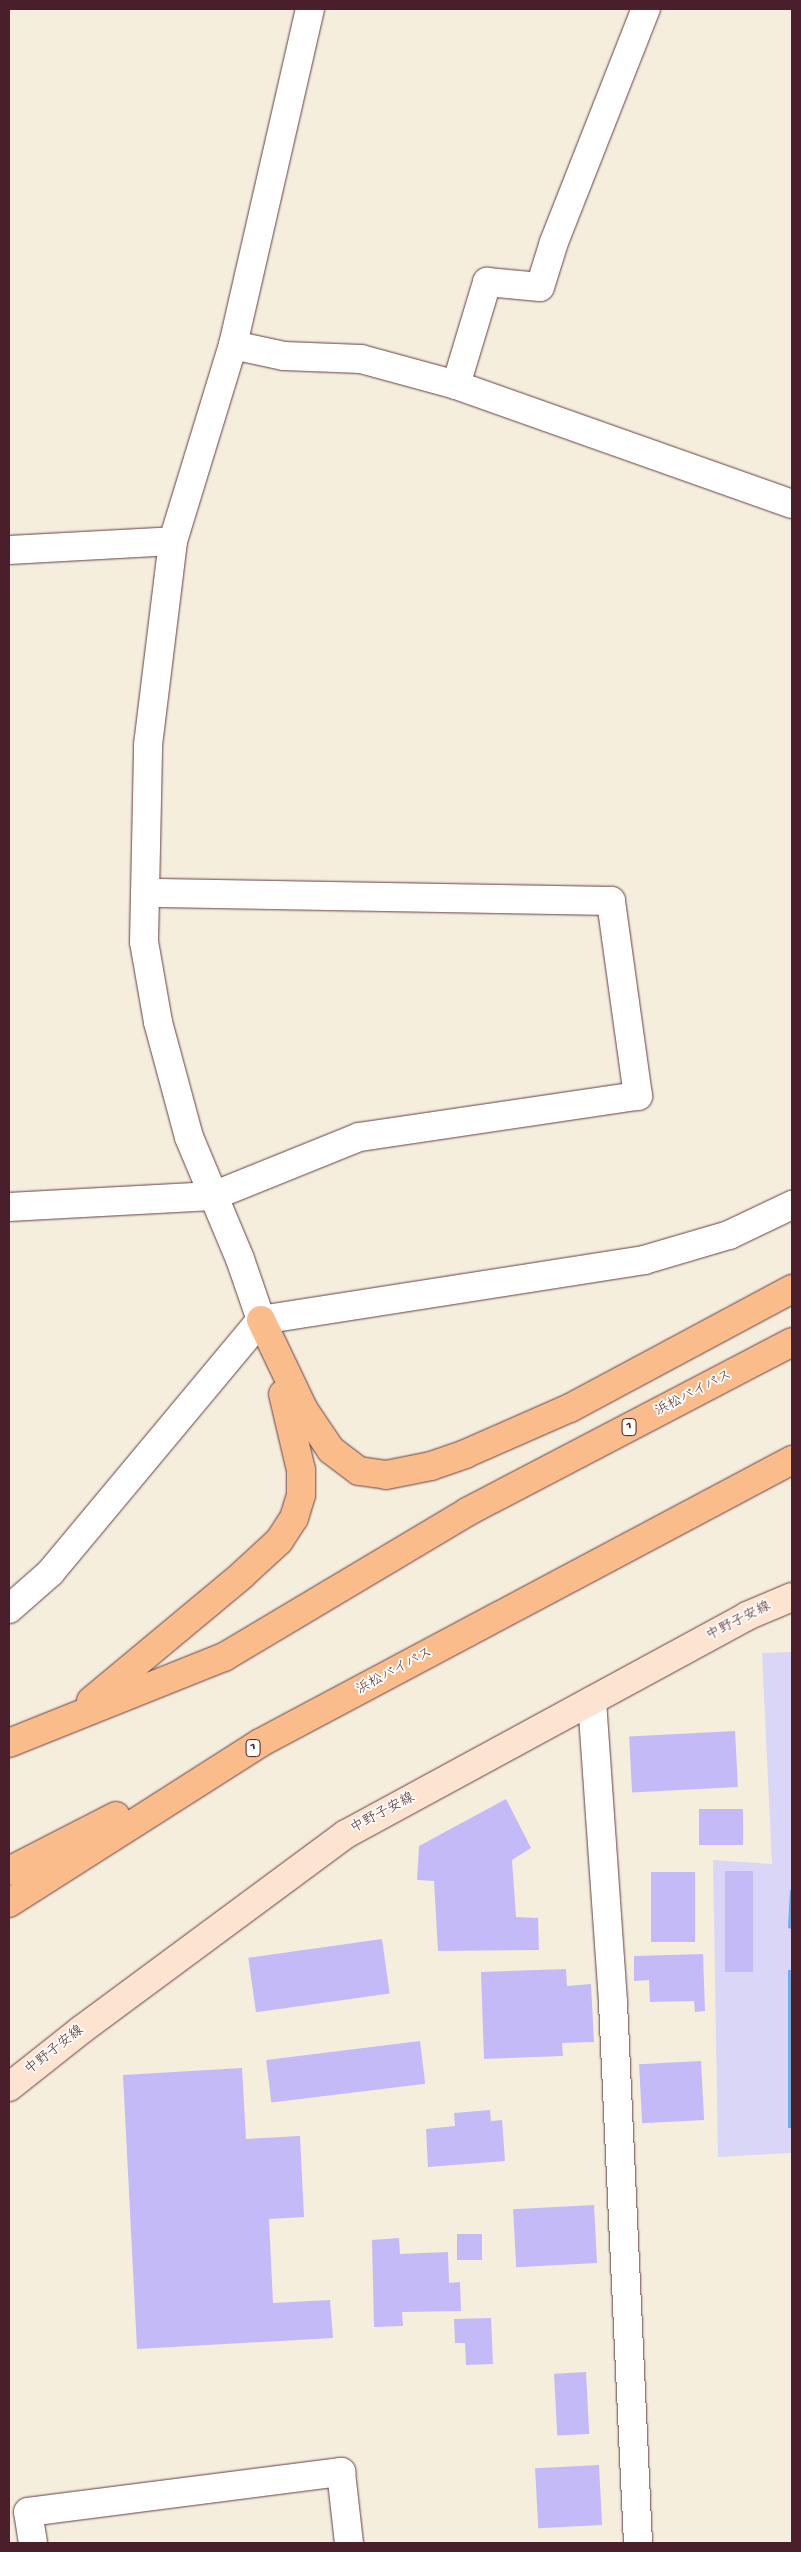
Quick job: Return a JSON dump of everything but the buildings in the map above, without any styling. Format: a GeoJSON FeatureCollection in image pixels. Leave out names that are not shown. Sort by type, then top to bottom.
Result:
{"type":"FeatureCollection","features":[{"type":"Feature","properties":{"kind":"highway"},"geometry":{"type":"LineString","coordinates":[[262,1320],[304,1410],[331,1450],[359,1471],[386,1475],[431,1466],[570,1408],[792,1288]]}},
{"type":"Feature","properties":{"kind":"highway"},"geometry":{"type":"LineString","coordinates":[[72,1716],[242,1575],[279,1541],[294,1518],[301,1495],[297,1443],[262,1320]]}},
{"type":"Feature","properties":{"kind":"highway","name":"浜松バイパス"},"geometry":{"type":"LineString","coordinates":[[9,1743],[72,1716],[224,1657],[466,1512],[792,1342]]}},
{"type":"Feature","properties":{"kind":"highway","name":"浜松バイパス"},"geometry":{"type":"LineString","coordinates":[[9,1903],[260,1743],[792,1460]]}},
{"type":"Feature","properties":{"kind":"highway","name":"1"},"geometry":{"type":"LineString","coordinates":[[9,1756],[72,1716]]}},
{"type":"Feature","properties":{"kind":"highway"},"geometry":{"type":"LineString","coordinates":[[9,1871],[260,1743]]}},
{"type":"Feature","properties":{"kind":"main road","name":"中野子安線"},"geometry":{"type":"LineString","coordinates":[[9,2087],[81,2030],[346,1834],[747,1616],[792,1597]]}},
{"type":"Feature","properties":{"kind":"street"},"geometry":{"type":"LineString","coordinates":[[262,1320],[240,1258],[189,1137],[158,1022],[144,942],[148,745],[173,540],[233,345],[310,9]]}},
{"type":"Feature","properties":{"kind":"street"},"geometry":{"type":"LineString","coordinates":[[456,385],[487,282],[540,287],[554,242],[646,9]]}},
{"type":"Feature","properties":{"kind":"street"},"geometry":{"type":"LineString","coordinates":[[233,345],[284,356],[361,359],[456,385],[792,504]]}},
{"type":"Feature","properties":{"kind":"street"},"geometry":{"type":"LineString","coordinates":[[9,550],[173,540]]}},
{"type":"Feature","properties":{"kind":"street"},"geometry":{"type":"LineString","coordinates":[[9,1207],[213,1196],[359,1138],[638,1096],[611,901],[145,893]]}},
{"type":"Feature","properties":{"kind":"street"},"geometry":{"type":"LineString","coordinates":[[9,1609],[50,1573],[262,1320],[370,1300],[644,1260],[729,1236],[792,1205]]}},
{"type":"Feature","properties":{"kind":"street"},"geometry":{"type":"LineString","coordinates":[[592,1701],[613,2003],[638,2543]]}},
{"type":"Feature","properties":{"kind":"street"},"geometry":{"type":"LineString","coordinates":[[33,2543],[28,2512],[341,2472],[349,2543]]}},
{"type":"Feature","properties":{"kind":"shaded area"},"geometry":{"type":"Polygon","coordinates":[[[792,1652],[792,2153],[718,2157],[713,1860],[772,1864],[762,1653],[792,1652]]]}},
{"type":"Feature","properties":{"kind":"water"},"geometry":{"type":"Polygon","coordinates":[[[790,1890],[792,1890],[792,1929],[788,1928],[790,1890]]]}},
{"type":"Feature","properties":{"kind":"water"},"geometry":{"type":"Polygon","coordinates":[[[788,1970],[792,1970],[792,2128],[788,2128],[788,1970]]]}}]}
